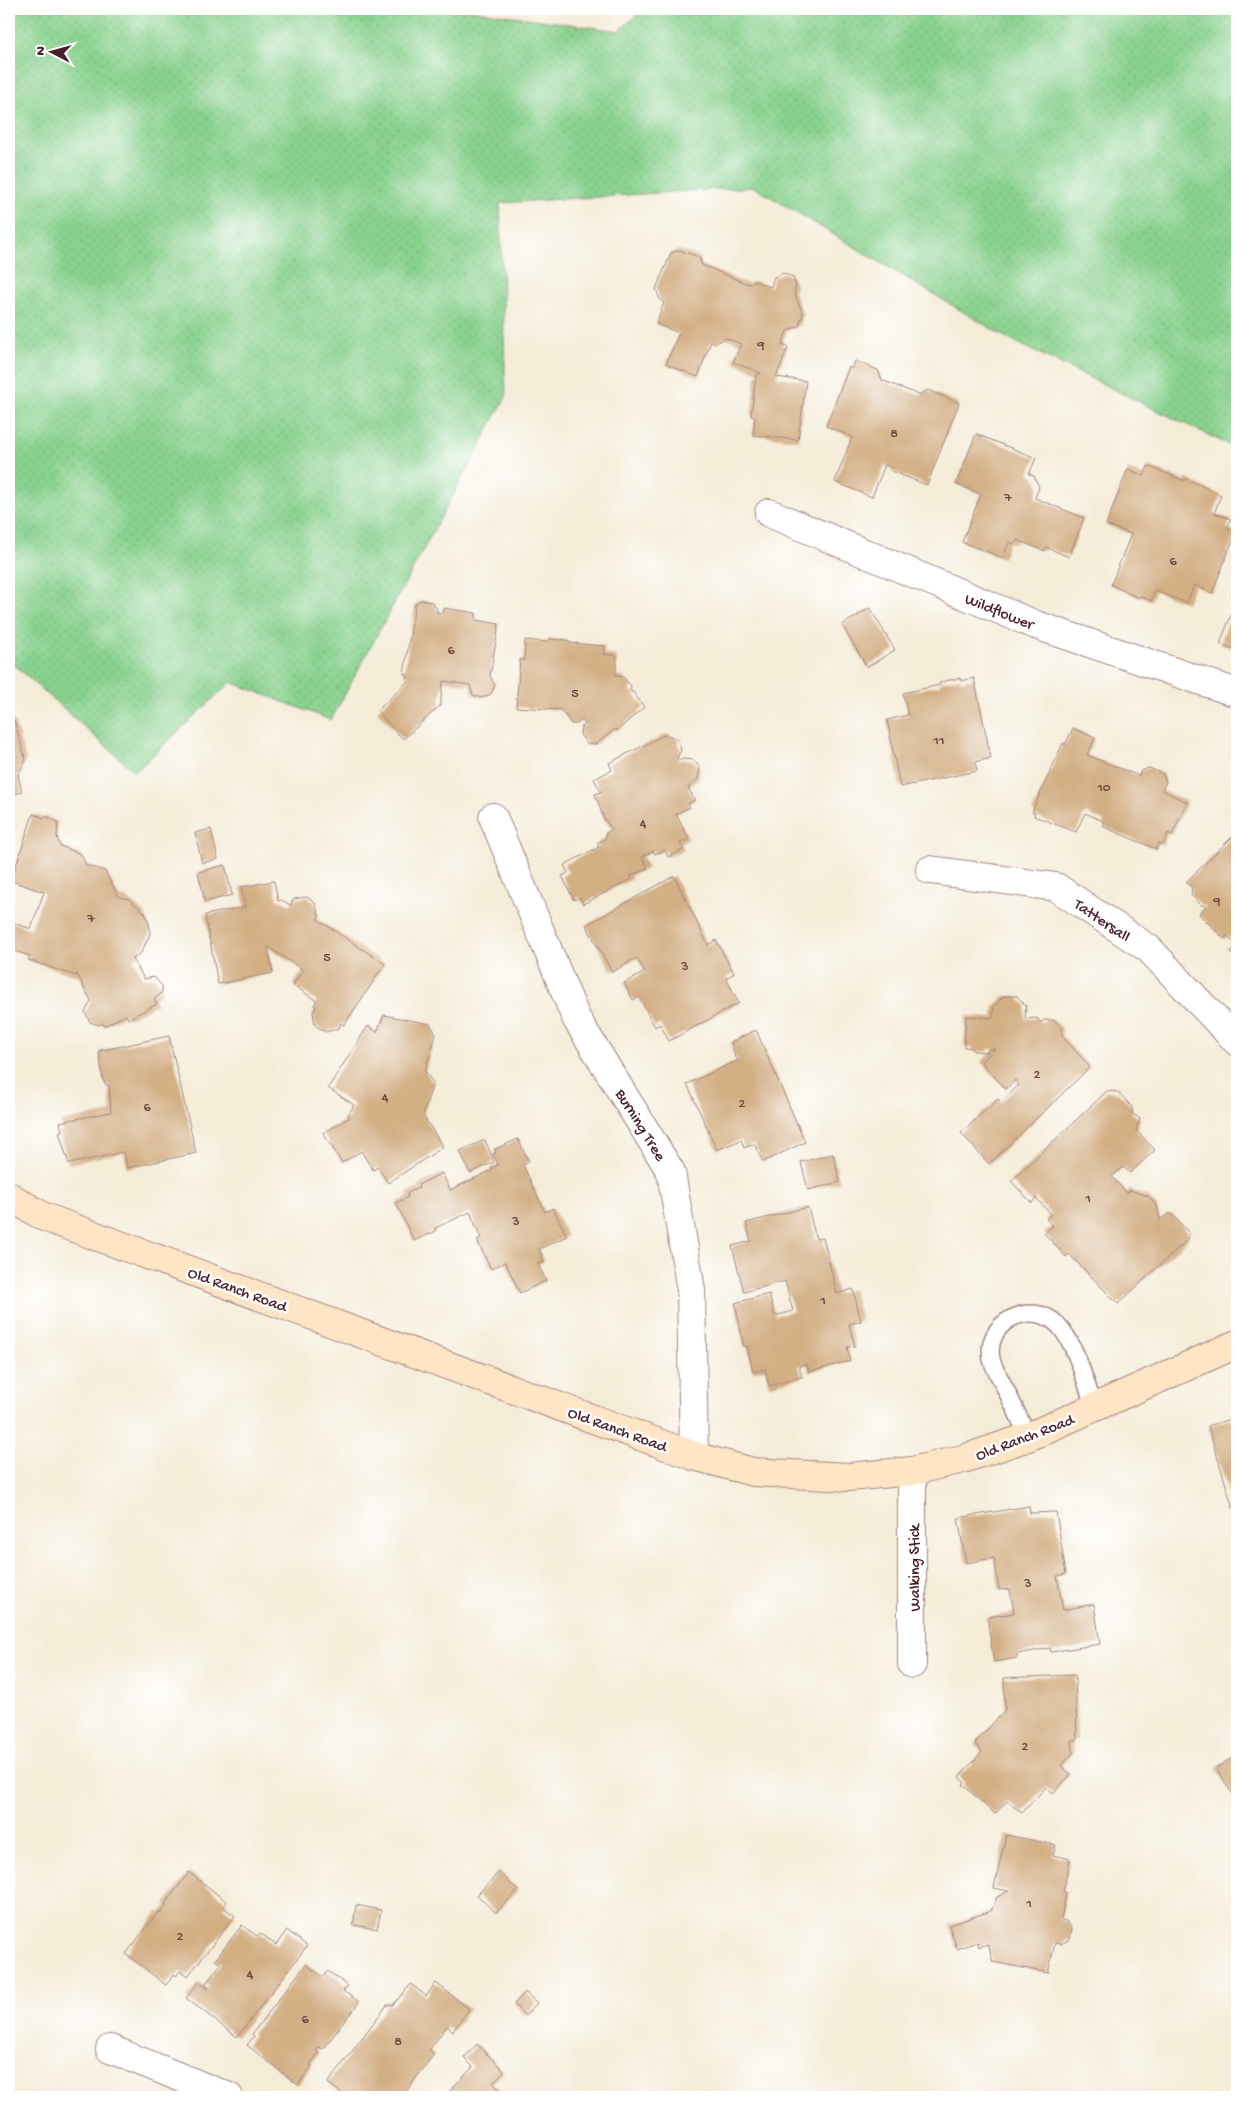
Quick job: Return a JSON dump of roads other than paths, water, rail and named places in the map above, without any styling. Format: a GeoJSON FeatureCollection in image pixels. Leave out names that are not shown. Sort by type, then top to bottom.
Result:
{"type":"FeatureCollection","features":[{"type":"Feature","properties":{"kind":"street","name":"Wildflower"},"geometry":{"type":"LineString","coordinates":[[768,513],[1036,625],[1237,693]]}},
{"type":"Feature","properties":{"kind":"street","name":"Burning Tree"},"geometry":{"type":"LineString","coordinates":[[493,817],[576,1018],[671,1172],[691,1290],[694,1456]]}},
{"type":"Feature","properties":{"kind":"street","name":"Tattersall"},"geometry":{"type":"LineString","coordinates":[[930,870],[1056,887],[1149,950],[1237,1042]]}},
{"type":"Feature","properties":{"kind":"street","name":"Old Ranch Road"},"geometry":{"type":"LineString","coordinates":[[9,1196],[44,1217],[694,1456],[753,1472],[849,1476],[912,1471],[963,1459],[1028,1437],[1095,1409],[1237,1344]]}},
{"type":"Feature","properties":{"kind":"street","name":"Walking Stick"},"geometry":{"type":"LineString","coordinates":[[912,1471],[912,1664]]}},
{"type":"Feature","properties":{"kind":"street"},"geometry":{"type":"LineString","coordinates":[[110,2049],[229,2097]]}},
{"type":"Feature","properties":{"kind":"lane"},"geometry":{"type":"LineString","coordinates":[[1028,1437],[992,1361],[992,1343],[998,1329],[1010,1318],[1029,1312],[1046,1316],[1059,1326],[1070,1342],[1095,1409]]}}]}
